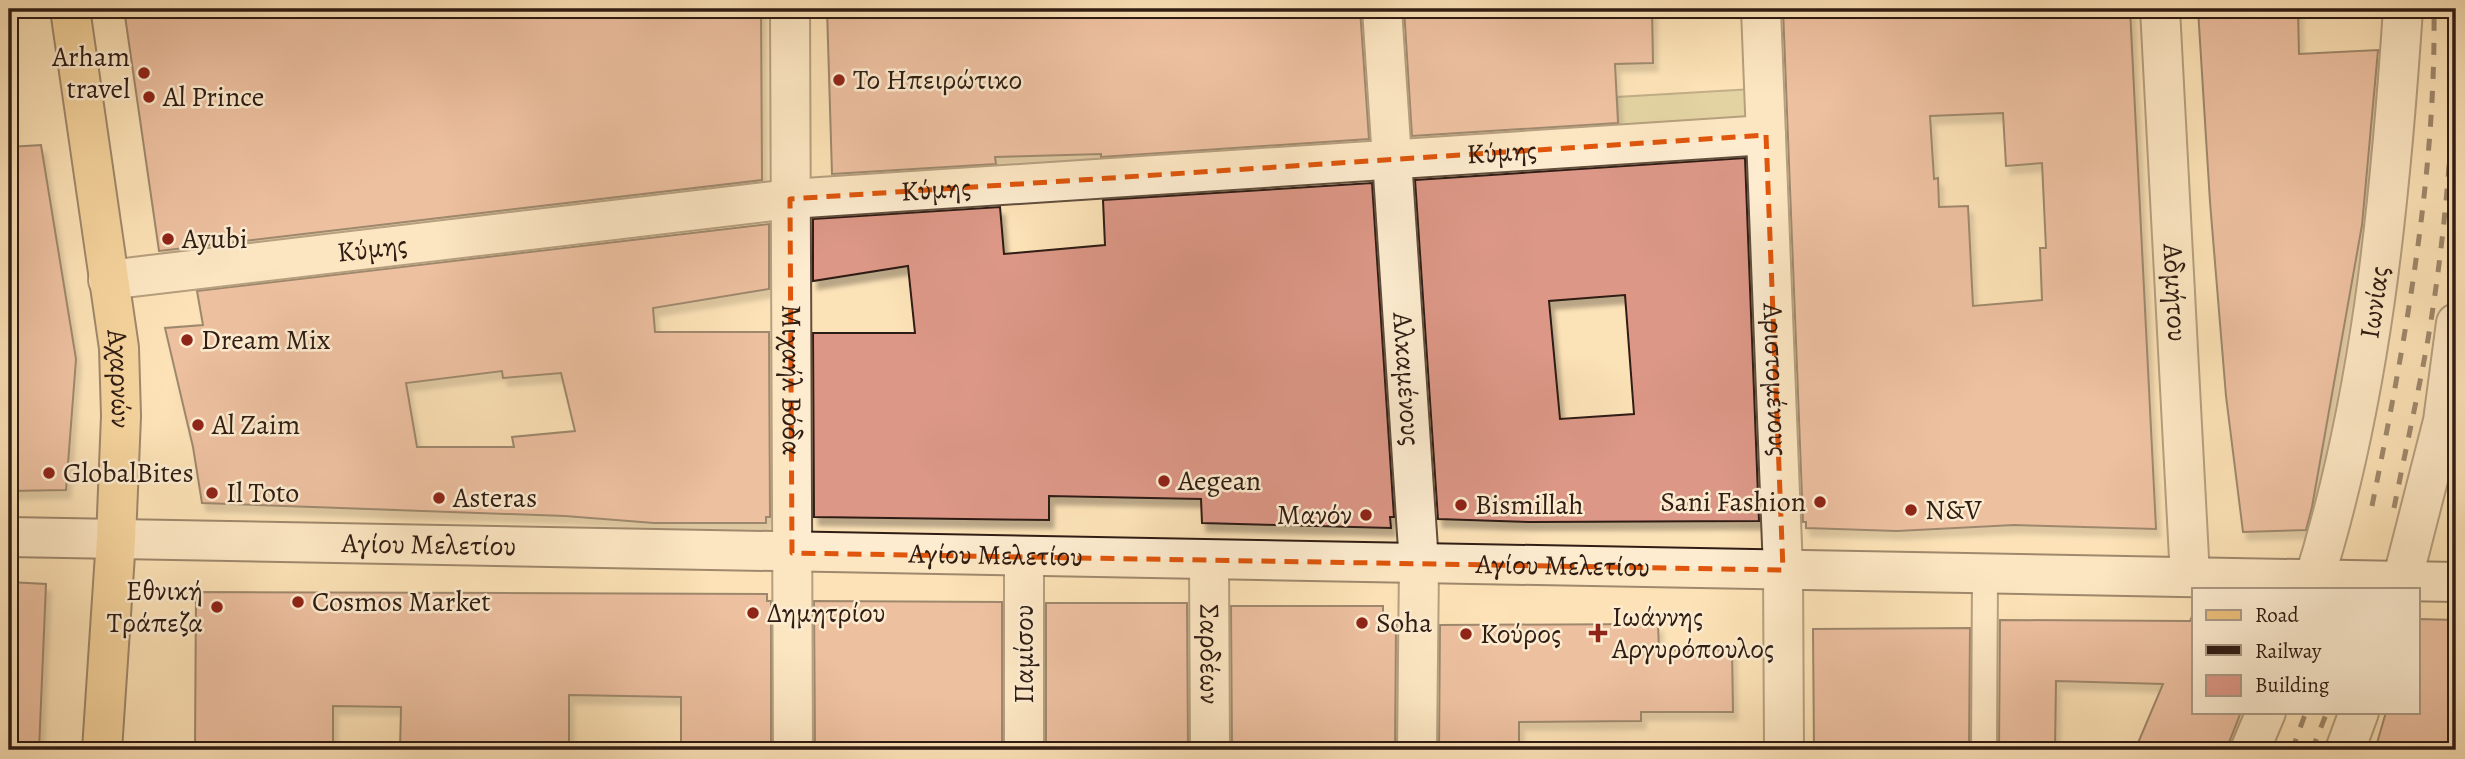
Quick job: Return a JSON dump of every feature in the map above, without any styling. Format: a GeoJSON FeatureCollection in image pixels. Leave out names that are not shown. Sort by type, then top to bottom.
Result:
{"type":"FeatureCollection","features":[{"type":"Feature","properties":{"kind":"main road","name":"Αχαρνών"},"geometry":{"type":"LineString","coordinates":[[69,9],[119,348],[121,402],[116,539],[102,750]]}},
{"type":"Feature","properties":{"kind":"street","name":"Μιχαήλ Βόδα"},"geometry":{"type":"LineString","coordinates":[[790,9],[793,750]]}},
{"type":"Feature","properties":{"kind":"street","name":"Αλκαμένους"},"geometry":{"type":"LineString","coordinates":[[1382,9],[1419,564],[1417,750]]}},
{"type":"Feature","properties":{"kind":"street","name":"Αριστομένους"},"geometry":{"type":"LineString","coordinates":[[1761,9],[1783,570],[1784,750]]}},
{"type":"Feature","properties":{"kind":"street","name":"Αδμήτου"},"geometry":{"type":"LineString","coordinates":[[2160,9],[2190,577]]}},
{"type":"Feature","properties":{"kind":"street","name":"Ιωνίας"},"geometry":{"type":"LineString","coordinates":[[2313,584],[2344,472],[2371,323],[2394,146],[2403,9]]}},
{"type":"Feature","properties":{"kind":"street","name":"Κύμης"},"geometry":{"type":"LineString","coordinates":[[108,280],[790,199],[1766,135]]}},
{"type":"Feature","properties":{"kind":"street"},"geometry":{"type":"LineString","coordinates":[[2401,585],[2443,421],[2456,323]]}},
{"type":"Feature","properties":{"kind":"street","name":"Αγίου Μελετίου"},"geometry":{"type":"LineString","coordinates":[[9,537],[2190,577],[2313,584],[2401,585],[2456,582]]}},
{"type":"Feature","properties":{"kind":"street","name":"Παμίσου"},"geometry":{"type":"LineString","coordinates":[[1024,557],[1024,750]]}},
{"type":"Feature","properties":{"kind":"street","name":"Σαρδέων"},"geometry":{"type":"LineString","coordinates":[[1209,560],[1210,750]]}},
{"type":"Feature","properties":{"kind":"street"},"geometry":{"type":"LineString","coordinates":[[2250,750],[2265,714]]}},
{"type":"Feature","properties":{"kind":"street"},"geometry":{"type":"LineString","coordinates":[[2345,750],[2357,714]]}},
{"type":"Feature","properties":{"kind":"lane"},"geometry":{"type":"LineString","coordinates":[[1984,574],[1984,750]]}},
{"type":"Feature","properties":{"kind":"highlighted area"},"geometry":{"type":"Polygon","coordinates":[[[1766,135],[1783,570],[792,553],[790,199],[1766,135]]]}},
{"type":"Feature","properties":{"kind":"shaded area"},"geometry":{"type":"Polygon","coordinates":[[[1753,89],[1755,129],[1619,137],[1617,97],[1753,89]]]}},
{"type":"Feature","properties":{"kind":"building"},"geometry":{"type":"Polygon","coordinates":[[[124,9],[761,9],[762,180],[159,251],[124,9]]]}},
{"type":"Feature","properties":{"kind":"building"},"geometry":{"type":"Polygon","coordinates":[[[827,9],[1360,9],[1369,139],[1101,157],[1101,154],[995,157],[996,164],[832,174],[827,9]]]}},
{"type":"Feature","properties":{"kind":"building"},"geometry":{"type":"Polygon","coordinates":[[[1404,9],[1652,9],[1653,63],[1615,64],[1618,123],[1412,136],[1404,9]]]}},
{"type":"Feature","properties":{"kind":"building"},"geometry":{"type":"Polygon","coordinates":[[[1783,9],[2130,9],[2156,529],[2014,525],[1897,531],[1806,528],[1806,522],[1803,522],[1783,9]],[[2003,113],[1930,116],[1934,179],[1938,178],[1939,207],[1968,206],[1973,306],[2042,300],[2040,248],[2046,248],[2042,163],[2006,166],[2003,113]]]}},
{"type":"Feature","properties":{"kind":"building"},"geometry":{"type":"Polygon","coordinates":[[[2198,9],[2298,9],[2299,54],[2378,50],[2362,225],[2306,530],[2243,532],[2226,396],[2198,9]]]}},
{"type":"Feature","properties":{"kind":"building"},"geometry":{"type":"Polygon","coordinates":[[[41,145],[76,359],[66,490],[9,491],[9,147],[41,145]]]}},
{"type":"Feature","properties":{"kind":"building"},"geometry":{"type":"Polygon","coordinates":[[[1745,158],[1759,521],[1529,522],[1438,519],[1415,180],[1745,158]],[[1625,295],[1549,301],[1560,419],[1634,414],[1625,295]]]}},
{"type":"Feature","properties":{"kind":"building"},"geometry":{"type":"Polygon","coordinates":[[[1372,183],[1394,517],[1390,517],[1391,528],[1202,523],[1201,499],[1049,496],[1049,520],[814,517],[813,333],[915,333],[908,266],[813,281],[813,219],[1000,207],[1004,254],[1105,245],[1103,200],[1372,183]]]}},
{"type":"Feature","properties":{"kind":"building"},"geometry":{"type":"Polygon","coordinates":[[[769,224],[769,289],[653,308],[655,332],[769,332],[770,517],[766,517],[766,523],[654,523],[565,516],[202,503],[193,447],[165,328],[203,325],[197,291],[769,224]],[[502,371],[406,383],[417,447],[514,447],[512,437],[575,431],[561,373],[503,378],[502,371]]]}},
{"type":"Feature","properties":{"kind":"building"},"geometry":{"type":"Polygon","coordinates":[[[9,582],[46,584],[39,750],[9,750],[9,582]]]}},
{"type":"Feature","properties":{"kind":"building"},"geometry":{"type":"Polygon","coordinates":[[[196,592],[767,594],[767,601],[771,601],[771,750],[681,750],[681,697],[569,695],[569,750],[400,750],[401,707],[333,706],[333,750],[195,750],[196,592]]]}},
{"type":"Feature","properties":{"kind":"building"},"geometry":{"type":"Polygon","coordinates":[[[814,601],[1002,602],[1002,750],[815,750],[814,601]]]}},
{"type":"Feature","properties":{"kind":"building"},"geometry":{"type":"Polygon","coordinates":[[[1046,603],[1187,603],[1188,750],[1046,750],[1046,603]]]}},
{"type":"Feature","properties":{"kind":"building"},"geometry":{"type":"Polygon","coordinates":[[[1231,606],[1383,606],[1383,625],[1396,625],[1395,750],[1232,750],[1231,606]]]}},
{"type":"Feature","properties":{"kind":"building"},"geometry":{"type":"Polygon","coordinates":[[[2192,616],[2192,714],[2240,714],[2226,750],[2135,750],[2163,684],[2056,681],[2055,750],[1999,750],[2000,620],[2190,621],[2192,616]]]}},
{"type":"Feature","properties":{"kind":"building"},"geometry":{"type":"Polygon","coordinates":[[[2420,619],[2456,620],[2456,750],[2375,750],[2385,714],[2420,714],[2420,619]]]}},
{"type":"Feature","properties":{"kind":"building"},"geometry":{"type":"Polygon","coordinates":[[[1658,624],[1659,650],[1732,650],[1733,712],[1641,712],[1641,721],[1519,722],[1519,750],[1439,750],[1440,625],[1658,624]]]}},
{"type":"Feature","properties":{"kind":"building"},"geometry":{"type":"Polygon","coordinates":[[[1970,628],[1969,750],[1814,750],[1813,629],[1970,628]]]}},
{"type":"Feature","properties":{"kind":"railway"},"geometry":{"type":"LineString","coordinates":[[2372,506],[2407,321],[2424,197],[2430,134],[2434,9]]}},
{"type":"Feature","properties":{"kind":"railway"},"geometry":{"type":"LineString","coordinates":[[2394,508],[2427,345],[2439,261],[2451,135],[2455,9]]}},
{"type":"Feature","properties":{"kind":"railway"},"geometry":{"type":"LineString","coordinates":[[2292,750],[2305,714]]}},
{"type":"Feature","properties":{"kind":"railway"},"geometry":{"type":"LineString","coordinates":[[2312,750],[2326,714]]}},
{"type":"Feature","properties":{"kind":"place","name":"Arham travel"},"geometry":{"type":"Point","coordinates":[144,73]}},
{"type":"Feature","properties":{"kind":"place","name":"Το Ηπειρώτικο"},"geometry":{"type":"Point","coordinates":[839,80]}},
{"type":"Feature","properties":{"kind":"place","name":"Al Prince"},"geometry":{"type":"Point","coordinates":[149,97]}},
{"type":"Feature","properties":{"kind":"place","name":"Ayubi"},"geometry":{"type":"Point","coordinates":[168,239]}},
{"type":"Feature","properties":{"kind":"place","name":"Dream Mix"},"geometry":{"type":"Point","coordinates":[187,340]}},
{"type":"Feature","properties":{"kind":"place","name":"Al Zaim"},"geometry":{"type":"Point","coordinates":[198,425]}},
{"type":"Feature","properties":{"kind":"place","name":"GlobalBites"},"geometry":{"type":"Point","coordinates":[49,473]}},
{"type":"Feature","properties":{"kind":"place","name":"Aegean"},"geometry":{"type":"Point","coordinates":[1164,481]}},
{"type":"Feature","properties":{"kind":"place","name":"Il Toto"},"geometry":{"type":"Point","coordinates":[212,493]}},
{"type":"Feature","properties":{"kind":"place","name":"Asteras"},"geometry":{"type":"Point","coordinates":[439,498]}},
{"type":"Feature","properties":{"kind":"place","name":"Sani Fashion"},"geometry":{"type":"Point","coordinates":[1820,502]}},
{"type":"Feature","properties":{"kind":"place","name":"Bismillah"},"geometry":{"type":"Point","coordinates":[1461,505]}},
{"type":"Feature","properties":{"kind":"place","name":"N&V"},"geometry":{"type":"Point","coordinates":[1911,510]}},
{"type":"Feature","properties":{"kind":"place","name":"Μανόν"},"geometry":{"type":"Point","coordinates":[1366,515]}},
{"type":"Feature","properties":{"kind":"place","name":"Cosmos Market"},"geometry":{"type":"Point","coordinates":[298,602]}},
{"type":"Feature","properties":{"kind":"place","name":"Εθνική Τράπεζα"},"geometry":{"type":"Point","coordinates":[217,607]}},
{"type":"Feature","properties":{"kind":"place","name":"Δημητρίου"},"geometry":{"type":"Point","coordinates":[753,613]}},
{"type":"Feature","properties":{"kind":"place","name":"Soha"},"geometry":{"type":"Point","coordinates":[1362,623]}},
{"type":"Feature","properties":{"kind":"place","name":"Ιωάννης Αργυρόπουλος"},"geometry":{"type":"Point","coordinates":[1598,633]}},
{"type":"Feature","properties":{"kind":"place","name":"Κούρος"},"geometry":{"type":"Point","coordinates":[1466,634]}}]}
